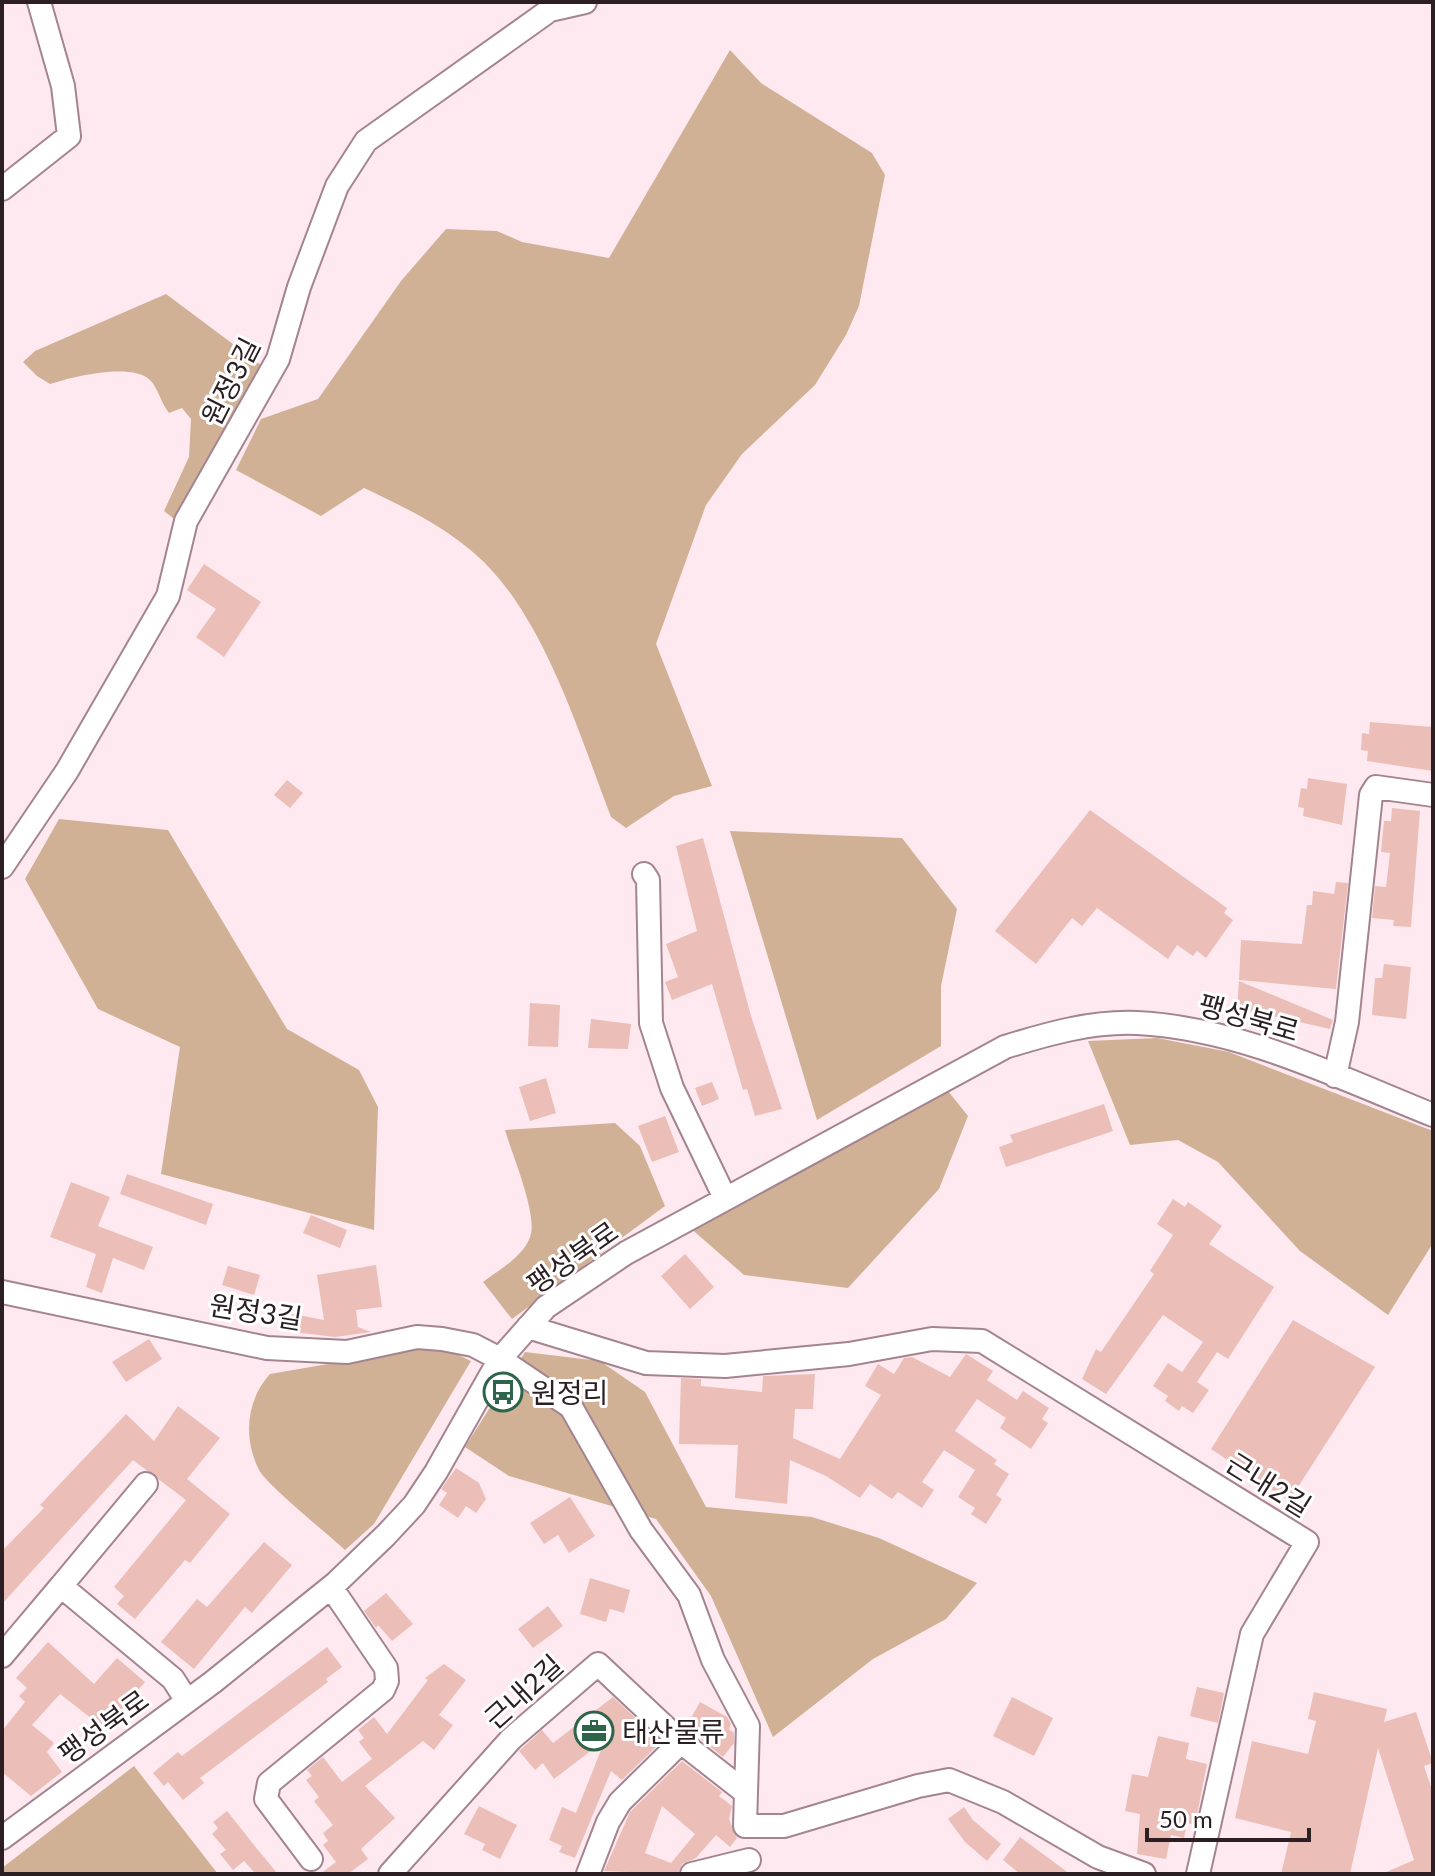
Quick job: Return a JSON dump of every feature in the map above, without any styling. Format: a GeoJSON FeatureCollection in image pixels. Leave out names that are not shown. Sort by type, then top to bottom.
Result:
{"type":"FeatureCollection","features":[{"type":"Feature","properties":{"kind":"street"},"geometry":{"type":"LineString","coordinates":[[2,189],[69,136],[63,86],[39,2]]}},
{"type":"Feature","properties":{"kind":"street","name":"원정3길"},"geometry":{"type":"LineString","coordinates":[[2,867],[67,771],[168,596],[186,521],[278,359],[299,287],[337,186],[355,157],[366,141],[550,10],[585,2]]}},
{"type":"Feature","properties":{"kind":"street"},"geometry":{"type":"LineString","coordinates":[[1335,1076],[1347,1022],[1371,795],[1376,787],[1433,795]]}},
{"type":"Feature","properties":{"kind":"street"},"geometry":{"type":"LineString","coordinates":[[644,874],[648,889],[651,1023],[672,1088],[725,1198]]}},
{"type":"Feature","properties":{"kind":"street","name":"팽성북로"},"geometry":{"type":"LineString","coordinates":[[2,1838],[187,1701],[331,1587],[414,1505],[500,1359],[546,1307],[626,1253],[1005,1047],[1059,1030],[1134,1023],[1210,1031],[1433,1115]]}},
{"type":"Feature","properties":{"kind":"street","name":"원정3길"},"geometry":{"type":"LineString","coordinates":[[2,1292],[267,1348],[347,1352],[417,1337],[473,1345],[500,1359]]}},
{"type":"Feature","properties":{"kind":"street","name":"근내2길"},"geometry":{"type":"LineString","coordinates":[[528,1327],[646,1363],[725,1366],[849,1354],[932,1339],[982,1341],[1307,1542],[1252,1634],[1198,1874]]}},
{"type":"Feature","properties":{"kind":"street"},"geometry":{"type":"LineString","coordinates":[[500,1359],[571,1407],[641,1530],[689,1595],[713,1660],[748,1726],[745,1826],[751,1867],[692,1874]]}},
{"type":"Feature","properties":{"kind":"street"},"geometry":{"type":"LineString","coordinates":[[2,1656],[146,1484]]}},
{"type":"Feature","properties":{"kind":"street"},"geometry":{"type":"LineString","coordinates":[[61,1586],[173,1679],[187,1701]]}},
{"type":"Feature","properties":{"kind":"street"},"geometry":{"type":"LineString","coordinates":[[311,1859],[266,1799],[269,1783],[383,1690],[387,1681],[386,1668],[331,1587]]}},
{"type":"Feature","properties":{"kind":"street","name":"근내2길"},"geometry":{"type":"LineString","coordinates":[[390,1874],[511,1739],[598,1664],[681,1742],[745,1792]]}},
{"type":"Feature","properties":{"kind":"street"},"geometry":{"type":"LineString","coordinates":[[588,1874],[608,1822],[620,1802],[681,1742]]}},
{"type":"Feature","properties":{"kind":"street"},"geometry":{"type":"LineString","coordinates":[[745,1826],[784,1826],[918,1786],[949,1780],[1003,1802],[1098,1857],[1144,1874]]}},
{"type":"Feature","properties":{"kind":"shaded area"},"geometry":{"type":"Polygon","coordinates":[[[730,50],[761,83],[872,153],[885,175],[859,306],[846,335],[815,385],[742,454],[706,505],[656,644],[712,786],[674,796],[626,828],[611,817],[572,713],[539,641],[520,607],[474,553],[435,525],[364,488],[321,516],[236,470],[261,419],[318,399],[401,281],[446,229],[497,231],[522,242],[609,258],[730,50]]]}},
{"type":"Feature","properties":{"kind":"shaded area"},"geometry":{"type":"Polygon","coordinates":[[[166,294],[261,365],[178,522],[164,511],[189,457],[191,419],[182,408],[169,413],[153,383],[141,375],[101,373],[50,384],[23,362],[35,351],[166,294]]]}},
{"type":"Feature","properties":{"kind":"shaded area"},"geometry":{"type":"Polygon","coordinates":[[[59,819],[168,830],[287,1029],[359,1070],[378,1107],[374,1230],[161,1174],[180,1047],[98,1009],[25,879],[59,819]]]}},
{"type":"Feature","properties":{"kind":"shaded area"},"geometry":{"type":"Polygon","coordinates":[[[730,831],[902,838],[957,909],[941,986],[941,1046],[817,1120],[730,831]]]}},
{"type":"Feature","properties":{"kind":"shaded area"},"geometry":{"type":"Polygon","coordinates":[[[1157,1038],[1229,1052],[1433,1131],[1433,1243],[1388,1315],[1300,1251],[1218,1162],[1178,1140],[1130,1145],[1088,1041],[1157,1038]]]}},
{"type":"Feature","properties":{"kind":"shaded area"},"geometry":{"type":"Polygon","coordinates":[[[944,1086],[968,1116],[939,1189],[848,1288],[744,1275],[688,1226],[944,1086]]]}},
{"type":"Feature","properties":{"kind":"shaded area"},"geometry":{"type":"Polygon","coordinates":[[[615,1123],[640,1146],[665,1206],[512,1319],[483,1282],[518,1255],[531,1234],[527,1197],[505,1130],[615,1123]]]}},
{"type":"Feature","properties":{"kind":"shaded area"},"geometry":{"type":"Polygon","coordinates":[[[438,1345],[471,1361],[374,1524],[345,1550],[259,1470],[249,1433],[256,1396],[270,1374],[438,1345]]]}},
{"type":"Feature","properties":{"kind":"shaded area"},"geometry":{"type":"Polygon","coordinates":[[[525,1352],[600,1361],[645,1392],[706,1507],[812,1517],[879,1538],[977,1583],[946,1619],[873,1659],[773,1737],[711,1596],[656,1519],[509,1476],[465,1447],[525,1352]]]}},
{"type":"Feature","properties":{"kind":"shaded area"},"geometry":{"type":"Polygon","coordinates":[[[134,1766],[218,1874],[2,1874],[2,1868],[134,1766]]]}},
{"type":"Feature","properties":{"kind":"building"},"geometry":{"type":"Polygon","coordinates":[[[204,564],[261,602],[224,657],[196,637],[216,609],[187,590],[204,564]]]}},
{"type":"Feature","properties":{"kind":"building"},"geometry":{"type":"Polygon","coordinates":[[[1370,722],[1433,727],[1433,771],[1367,761],[1368,751],[1361,750],[1362,733],[1369,734],[1370,722]]]}},
{"type":"Feature","properties":{"kind":"building"},"geometry":{"type":"Polygon","coordinates":[[[1308,778],[1347,784],[1342,825],[1303,816],[1304,808],[1298,807],[1301,788],[1307,789],[1308,778]]]}},
{"type":"Feature","properties":{"kind":"building"},"geometry":{"type":"Polygon","coordinates":[[[287,780],[303,793],[290,808],[274,795],[287,780]]]}},
{"type":"Feature","properties":{"kind":"building"},"geometry":{"type":"Polygon","coordinates":[[[1392,808],[1420,811],[1411,927],[1393,926],[1394,920],[1372,918],[1375,886],[1386,887],[1390,853],[1381,852],[1384,821],[1391,821],[1392,808]]]}},
{"type":"Feature","properties":{"kind":"building"},"geometry":{"type":"Polygon","coordinates":[[[1090,810],[1227,908],[1224,913],[1233,920],[1206,958],[1197,951],[1193,956],[1177,945],[1168,959],[1097,908],[1082,926],[1072,918],[1036,964],[995,931],[1090,810]]]}},
{"type":"Feature","properties":{"kind":"building"},"geometry":{"type":"Polygon","coordinates":[[[703,838],[751,1016],[782,1109],[755,1116],[747,1089],[743,1090],[712,984],[672,1000],[665,982],[678,977],[666,944],[697,931],[676,846],[703,838]]]}},
{"type":"Feature","properties":{"kind":"building"},"geometry":{"type":"Polygon","coordinates":[[[1336,882],[1348,883],[1336,989],[1239,980],[1241,940],[1302,944],[1307,905],[1312,905],[1313,891],[1334,894],[1336,882]]]}},
{"type":"Feature","properties":{"kind":"building"},"geometry":{"type":"Polygon","coordinates":[[[1384,964],[1411,967],[1406,1019],[1372,1015],[1375,978],[1382,978],[1384,964]]]}},
{"type":"Feature","properties":{"kind":"building"},"geometry":{"type":"Polygon","coordinates":[[[1239,981],[1333,1020],[1330,1029],[1237,1008],[1239,981]]]}},
{"type":"Feature","properties":{"kind":"building"},"geometry":{"type":"Polygon","coordinates":[[[530,1003],[560,1005],[558,1047],[528,1046],[530,1003]]]}},
{"type":"Feature","properties":{"kind":"building"},"geometry":{"type":"Polygon","coordinates":[[[591,1019],[631,1024],[628,1049],[588,1048],[591,1019]]]}},
{"type":"Feature","properties":{"kind":"building"},"geometry":{"type":"Polygon","coordinates":[[[546,1078],[556,1113],[530,1121],[519,1087],[546,1078]]]}},
{"type":"Feature","properties":{"kind":"building"},"geometry":{"type":"Polygon","coordinates":[[[712,1082],[719,1099],[702,1106],[695,1088],[712,1082]]]}},
{"type":"Feature","properties":{"kind":"building"},"geometry":{"type":"Polygon","coordinates":[[[1104,1104],[1113,1131],[1006,1167],[999,1147],[1013,1142],[1010,1135],[1104,1104]]]}},
{"type":"Feature","properties":{"kind":"building"},"geometry":{"type":"Polygon","coordinates":[[[665,1116],[679,1152],[652,1162],[638,1126],[665,1116]]]}},
{"type":"Feature","properties":{"kind":"building"},"geometry":{"type":"Polygon","coordinates":[[[127,1174],[213,1204],[206,1225],[120,1194],[127,1174]]]}},
{"type":"Feature","properties":{"kind":"building"},"geometry":{"type":"Polygon","coordinates":[[[71,1182],[110,1197],[98,1226],[153,1247],[144,1270],[113,1258],[102,1293],[86,1287],[96,1254],[50,1237],[71,1182]]]}},
{"type":"Feature","properties":{"kind":"building"},"geometry":{"type":"Polygon","coordinates":[[[1173,1199],[1185,1207],[1188,1202],[1222,1226],[1209,1244],[1274,1287],[1228,1359],[1217,1352],[1197,1382],[1209,1390],[1193,1413],[1182,1406],[1179,1411],[1165,1401],[1168,1396],[1153,1386],[1168,1363],[1182,1372],[1203,1342],[1163,1315],[1106,1394],[1082,1379],[1096,1349],[1101,1352],[1154,1274],[1150,1271],[1173,1235],[1157,1224],[1173,1199]]]}},
{"type":"Feature","properties":{"kind":"building"},"geometry":{"type":"Polygon","coordinates":[[[311,1215],[347,1230],[340,1248],[303,1233],[311,1215]]]}},
{"type":"Feature","properties":{"kind":"building"},"geometry":{"type":"Polygon","coordinates":[[[685,1254],[714,1287],[690,1309],[661,1276],[685,1254]]]}},
{"type":"Feature","properties":{"kind":"building"},"geometry":{"type":"Polygon","coordinates":[[[376,1265],[382,1307],[356,1310],[358,1327],[371,1332],[335,1337],[285,1331],[288,1313],[324,1320],[317,1275],[376,1265]]]}},
{"type":"Feature","properties":{"kind":"building"},"geometry":{"type":"Polygon","coordinates":[[[228,1266],[260,1275],[254,1295],[222,1285],[228,1266]]]}},
{"type":"Feature","properties":{"kind":"building"},"geometry":{"type":"Polygon","coordinates":[[[1293,1320],[1375,1367],[1289,1501],[1211,1449],[1293,1320]]]}},
{"type":"Feature","properties":{"kind":"building"},"geometry":{"type":"Polygon","coordinates":[[[149,1339],[162,1359],[126,1382],[112,1362],[149,1339]]]}},
{"type":"Feature","properties":{"kind":"building"},"geometry":{"type":"Polygon","coordinates":[[[966,1354],[993,1371],[987,1380],[1017,1400],[1023,1391],[1049,1408],[1042,1419],[1048,1423],[1031,1449],[1000,1428],[1006,1418],[977,1399],[955,1431],[997,1460],[994,1464],[1009,1474],[996,1495],[1002,1499],[986,1524],[971,1514],[975,1508],[958,1497],[975,1470],[944,1450],[922,1482],[934,1490],[922,1508],[898,1492],[892,1499],[870,1484],[860,1498],[826,1476],[790,1460],[787,1504],[735,1498],[738,1445],[679,1444],[681,1378],[701,1379],[701,1386],[762,1392],[763,1376],[815,1374],[813,1409],[795,1409],[793,1438],[840,1459],[881,1395],[865,1386],[878,1364],[894,1374],[904,1358],[912,1357],[950,1377],[966,1354]]]}},
{"type":"Feature","properties":{"kind":"building"},"geometry":{"type":"Polygon","coordinates":[[[178,1406],[220,1438],[187,1479],[230,1514],[190,1563],[185,1560],[135,1619],[117,1604],[124,1596],[114,1587],[186,1500],[133,1460],[2,1604],[2,1551],[44,1508],[40,1505],[126,1414],[154,1441],[178,1406]]]}},
{"type":"Feature","properties":{"kind":"building"},"geometry":{"type":"Polygon","coordinates":[[[456,1468],[479,1483],[486,1499],[476,1513],[466,1506],[458,1518],[439,1505],[447,1493],[441,1489],[456,1468]]]}},
{"type":"Feature","properties":{"kind":"building"},"geometry":{"type":"Polygon","coordinates":[[[570,1497],[595,1536],[569,1553],[558,1535],[544,1544],[530,1523],[570,1497]]]}},
{"type":"Feature","properties":{"kind":"building"},"geometry":{"type":"Polygon","coordinates":[[[264,1542],[292,1565],[252,1613],[245,1607],[194,1669],[161,1642],[197,1599],[207,1607],[264,1542]]]}},
{"type":"Feature","properties":{"kind":"building"},"geometry":{"type":"Polygon","coordinates":[[[590,1578],[630,1590],[624,1613],[610,1609],[606,1622],[580,1614],[590,1578]]]}},
{"type":"Feature","properties":{"kind":"building"},"geometry":{"type":"Polygon","coordinates":[[[386,1593],[413,1624],[392,1641],[378,1625],[376,1628],[364,1611],[386,1593]]]}},
{"type":"Feature","properties":{"kind":"building"},"geometry":{"type":"Polygon","coordinates":[[[548,1606],[563,1626],[533,1648],[518,1629],[548,1606]]]}},
{"type":"Feature","properties":{"kind":"building"},"geometry":{"type":"Polygon","coordinates":[[[48,1642],[94,1684],[117,1658],[145,1682],[105,1729],[60,1694],[32,1725],[54,1743],[47,1752],[62,1772],[31,1796],[2,1772],[2,1731],[25,1702],[19,1696],[27,1688],[16,1678],[48,1642]]]}},
{"type":"Feature","properties":{"kind":"building"},"geometry":{"type":"Polygon","coordinates":[[[327,1647],[342,1667],[326,1679],[328,1682],[200,1778],[204,1783],[183,1800],[168,1782],[164,1786],[153,1773],[178,1752],[182,1756],[327,1647]]]}},
{"type":"Feature","properties":{"kind":"building"},"geometry":{"type":"Polygon","coordinates":[[[444,1664],[466,1680],[439,1715],[453,1725],[434,1750],[423,1741],[365,1786],[395,1818],[361,1849],[368,1859],[348,1874],[320,1874],[336,1862],[323,1845],[328,1841],[323,1833],[333,1825],[314,1801],[319,1797],[306,1780],[312,1776],[307,1770],[323,1757],[342,1782],[372,1759],[359,1742],[364,1738],[358,1730],[374,1717],[387,1734],[428,1680],[425,1678],[444,1664]]]}},
{"type":"Feature","properties":{"kind":"building"},"geometry":{"type":"Polygon","coordinates":[[[1197,1687],[1224,1693],[1218,1723],[1190,1716],[1197,1687]]]}},
{"type":"Feature","properties":{"kind":"building"},"geometry":{"type":"Polygon","coordinates":[[[1314,1692],[1387,1709],[1384,1722],[1416,1712],[1433,1763],[1424,1766],[1433,1793],[1433,1874],[1382,1874],[1414,1860],[1378,1748],[1350,1874],[1281,1874],[1291,1832],[1235,1818],[1252,1741],[1308,1754],[1316,1721],[1308,1719],[1314,1692]]]}},
{"type":"Feature","properties":{"kind":"building"},"geometry":{"type":"Polygon","coordinates":[[[613,1697],[661,1742],[622,1780],[611,1771],[575,1858],[559,1852],[562,1846],[549,1840],[562,1807],[576,1813],[605,1740],[554,1779],[543,1763],[535,1770],[519,1751],[542,1730],[553,1743],[613,1697]]]}},
{"type":"Feature","properties":{"kind":"building"},"geometry":{"type":"Polygon","coordinates":[[[1012,1697],[1053,1718],[1034,1756],[993,1736],[1012,1697]]]}},
{"type":"Feature","properties":{"kind":"building"},"geometry":{"type":"Polygon","coordinates":[[[700,1702],[727,1717],[731,1724],[729,1729],[734,1733],[734,1743],[723,1757],[686,1727],[700,1702]]]}},
{"type":"Feature","properties":{"kind":"building"},"geometry":{"type":"Polygon","coordinates":[[[1158,1736],[1189,1743],[1186,1759],[1207,1764],[1195,1825],[1187,1823],[1184,1838],[1171,1835],[1166,1859],[1137,1854],[1140,1814],[1125,1811],[1132,1774],[1148,1777],[1158,1736]]]}},
{"type":"Feature","properties":{"kind":"building"},"geometry":{"type":"Polygon","coordinates":[[[682,1761],[722,1792],[719,1796],[732,1806],[729,1819],[737,1838],[730,1847],[716,1835],[696,1858],[682,1864],[678,1874],[604,1871],[630,1812],[682,1761]],[[662,1806],[645,1853],[671,1863],[695,1834],[662,1806]]]}},
{"type":"Feature","properties":{"kind":"building"},"geometry":{"type":"Polygon","coordinates":[[[479,1806],[517,1825],[500,1859],[482,1850],[485,1844],[464,1834],[479,1806]]]}},
{"type":"Feature","properties":{"kind":"building"},"geometry":{"type":"Polygon","coordinates":[[[964,1807],[973,1820],[1001,1844],[987,1861],[965,1842],[948,1819],[964,1807]]]}},
{"type":"Feature","properties":{"kind":"building"},"geometry":{"type":"Polygon","coordinates":[[[227,1811],[278,1874],[256,1874],[244,1861],[233,1870],[220,1854],[226,1850],[212,1834],[218,1828],[213,1822],[227,1811]]]}},
{"type":"Feature","properties":{"kind":"building"},"geometry":{"type":"Polygon","coordinates":[[[1020,1837],[1070,1874],[1020,1874],[1003,1860],[1020,1837]]]}},
{"type":"Feature","properties":{"kind":"place","name":"원정리"},"geometry":{"type":"Point","coordinates":[503,1392]}},
{"type":"Feature","properties":{"kind":"place","name":"태산물류"},"geometry":{"type":"Point","coordinates":[594,1731]}}]}
